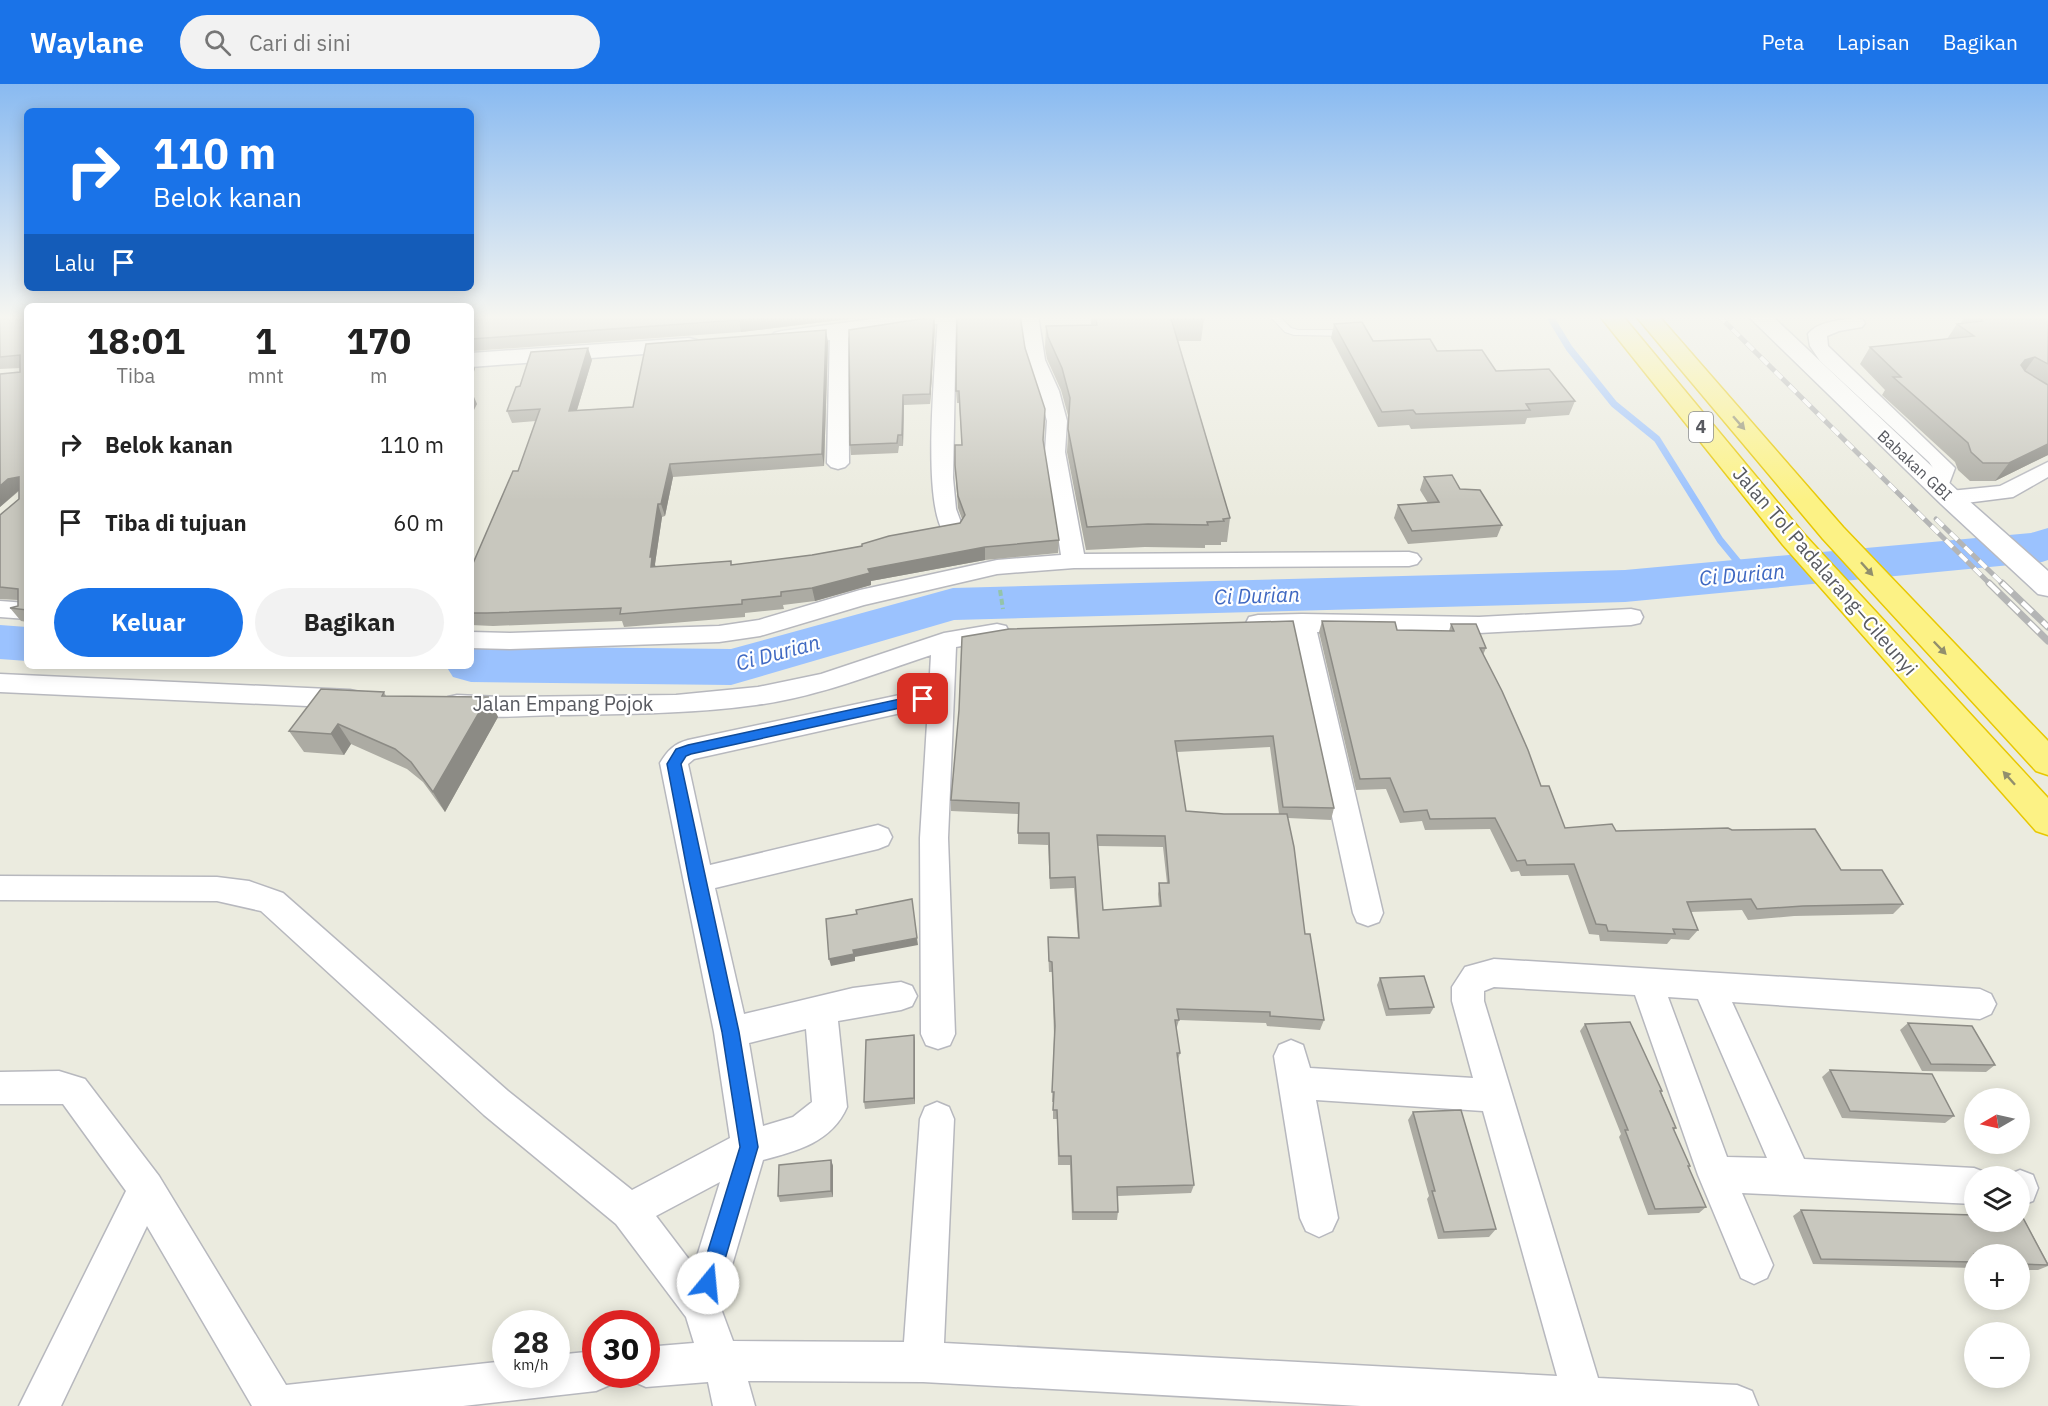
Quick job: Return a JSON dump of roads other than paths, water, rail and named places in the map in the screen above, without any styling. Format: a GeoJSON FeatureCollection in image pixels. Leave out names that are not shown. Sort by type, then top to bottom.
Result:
{"type":"FeatureCollection","features":[{"type":"Feature","properties":{"kind":"highway","name":"Jalan Tol Padalarang–Cileunyi"},"geometry":{"type":"LineString","coordinates":[[1660,377],[1792,539],[2048,821]]}},
{"type":"Feature","properties":{"kind":"highway","name":"Jalan Tol Padalarang–Cileunyi"},"geometry":{"type":"LineString","coordinates":[[1699,377],[1833,533],[2048,762]]}},
{"type":"Feature","properties":{"kind":"street"},"geometry":{"type":"LineString","coordinates":[[838,463],[839,377]]}},
{"type":"Feature","properties":{"kind":"street"},"geometry":{"type":"LineString","coordinates":[[945,377],[942,478],[945,509],[952,528]]}},
{"type":"Feature","properties":{"kind":"street"},"geometry":{"type":"LineString","coordinates":[[1043,377],[1057,421],[1055,452],[1074,561]]}},
{"type":"Feature","properties":{"kind":"street","name":"Babakan GBI"},"geometry":{"type":"LineString","coordinates":[[1823,377],[1952,500],[2048,587]]}},
{"type":"Feature","properties":{"kind":"street"},"geometry":{"type":"LineString","coordinates":[[1848,377],[1936,458],[1944,468],[1952,500],[2005,492],[2048,468]]}},
{"type":"Feature","properties":{"kind":"street"},"geometry":{"type":"LineString","coordinates":[[474,640],[654,636],[750,629],[787,621],[860,598],[998,567],[1074,561],[1410,559]]}},
{"type":"Feature","properties":{"kind":"street"},"geometry":{"type":"LineString","coordinates":[[0,609],[24,610]]}},
{"type":"Feature","properties":{"kind":"street"},"geometry":{"type":"LineString","coordinates":[[1232,624],[1302,622],[1479,626],[1631,617]]}},
{"type":"Feature","properties":{"kind":"street"},"geometry":{"type":"LineString","coordinates":[[1302,622],[1368,913]]}},
{"type":"Feature","properties":{"kind":"street","name":"Jalan Empang Pojok"},"geometry":{"type":"LineString","coordinates":[[428,703],[500,706],[676,704],[758,696],[824,682],[944,641],[1011,623]]}},
{"type":"Feature","properties":{"kind":"street"},"geometry":{"type":"LineString","coordinates":[[938,1034],[934,838],[944,641]]}},
{"type":"Feature","properties":{"kind":"street"},"geometry":{"type":"LineString","coordinates":[[0,683],[369,700]]}},
{"type":"Feature","properties":{"kind":"street"},"geometry":{"type":"LineString","coordinates":[[701,1306],[749,1147],[731,1032],[674,764],[681,753],[923,699]]}},
{"type":"Feature","properties":{"kind":"street"},"geometry":{"type":"LineString","coordinates":[[697,880],[878,837]]}},
{"type":"Feature","properties":{"kind":"street"},"geometry":{"type":"LineString","coordinates":[[0,888],[216,889],[249,894],[272,902],[496,1103],[629,1211],[701,1306],[728,1385]]}},
{"type":"Feature","properties":{"kind":"street"},"geometry":{"type":"LineString","coordinates":[[1583,1397],[1468,1001],[1468,987],[1476,977],[1494,973],[1522,973],[1980,1004]]}},
{"type":"Feature","properties":{"kind":"street"},"geometry":{"type":"LineString","coordinates":[[1646,981],[1716,1175],[1754,1265]]}},
{"type":"Feature","properties":{"kind":"street"},"geometry":{"type":"LineString","coordinates":[[1709,987],[1793,1176]]}},
{"type":"Feature","properties":{"kind":"street"},"geometry":{"type":"LineString","coordinates":[[731,1032],[853,1003],[901,996]]}},
{"type":"Feature","properties":{"kind":"street"},"geometry":{"type":"LineString","coordinates":[[629,1211],[749,1147],[814,1126],[824,1118],[830,1107],[822,1011]]}},
{"type":"Feature","properties":{"kind":"street"},"geometry":{"type":"LineString","coordinates":[[1319,1218],[1293,1069],[1497,1096]]}},
{"type":"Feature","properties":{"kind":"street"},"geometry":{"type":"LineString","coordinates":[[0,1088],[59,1087],[73,1090],[146,1189],[275,1406]]}},
{"type":"Feature","properties":{"kind":"street"},"geometry":{"type":"LineString","coordinates":[[923,1362],[937,1119]]}},
{"type":"Feature","properties":{"kind":"street"},"geometry":{"type":"LineString","coordinates":[[1716,1175],[1793,1176],[1964,1185]]}},
{"type":"Feature","properties":{"kind":"street"},"geometry":{"type":"LineString","coordinates":[[40,1406],[146,1189]]}},
{"type":"Feature","properties":{"kind":"street"},"geometry":{"type":"LineString","coordinates":[[660,1370],[728,1385],[923,1362],[1737,1406]]}},
{"type":"Feature","properties":{"kind":"street"},"geometry":{"type":"LineString","coordinates":[[280,1406],[582,1373]]}},
{"type":"Feature","properties":{"kind":"waterway"},"geometry":{"type":"LineString","coordinates":[[1592,377],[1614,404],[1657,439],[1720,540],[1747,573]]}},
{"type":"Feature","properties":{"kind":"waterway","name":"Ci Durian"},"geometry":{"type":"LineString","coordinates":[[474,664],[731,667],[953,604],[1625,586],[2042,547],[2048,543]]}},
{"type":"Feature","properties":{"kind":"waterway","name":"Ci Durian"},"geometry":{"type":"LineString","coordinates":[[0,642],[24,644]]}},
{"type":"Feature","properties":{"kind":"railway"},"geometry":{"type":"LineString","coordinates":[[1780,377],[1991,585]]}},
{"type":"Feature","properties":{"kind":"railway"},"geometry":{"type":"LineString","coordinates":[[1936,519],[2004,585]]}},
{"type":"Feature","properties":{"kind":"railway"},"geometry":{"type":"LineString","coordinates":[[1989,583],[2048,641]]}},
{"type":"Feature","properties":{"kind":"railway"},"geometry":{"type":"LineString","coordinates":[[2002,583],[2048,627]]}}]}
